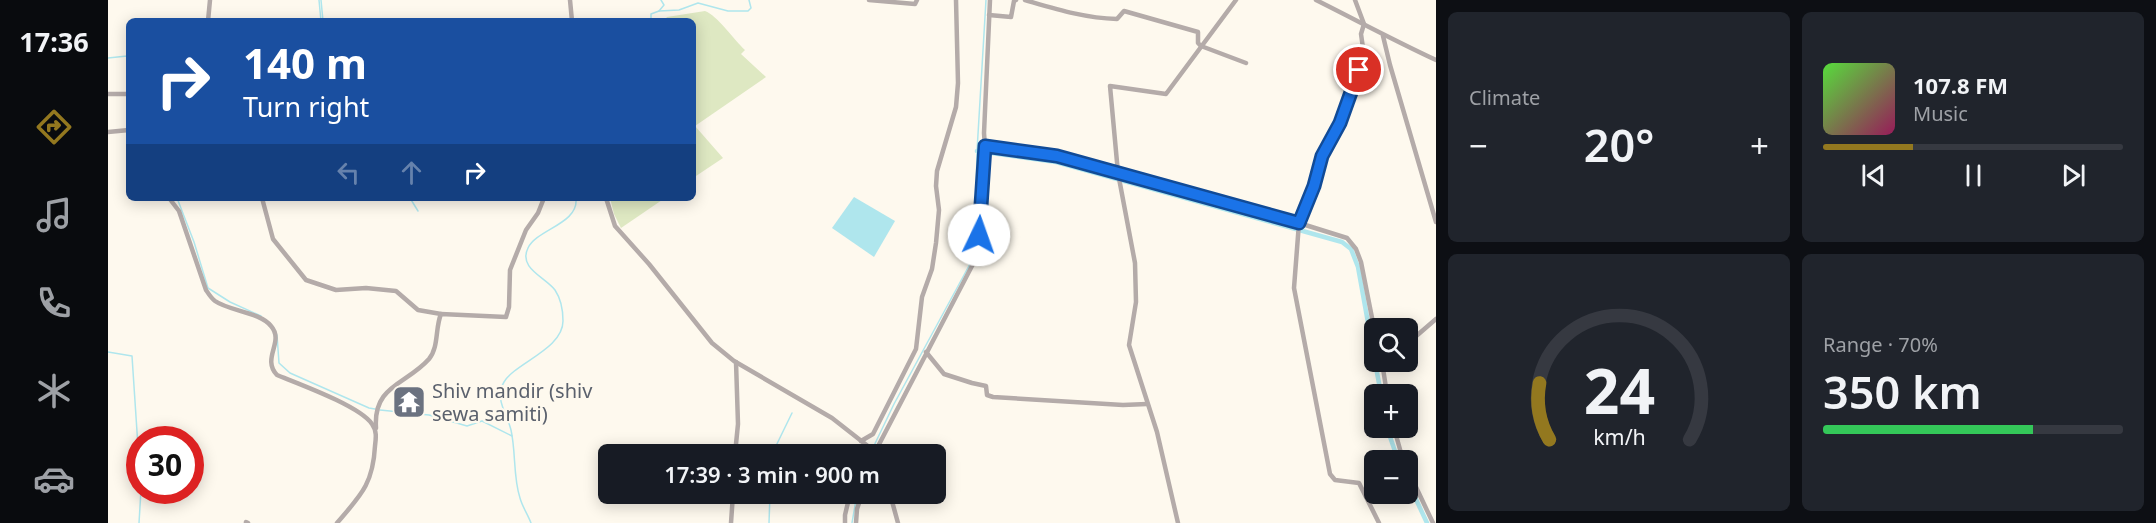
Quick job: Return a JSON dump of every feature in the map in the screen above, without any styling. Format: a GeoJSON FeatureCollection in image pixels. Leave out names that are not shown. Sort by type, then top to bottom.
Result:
{"type":"FeatureCollection","features":[{"type":"Feature","properties":{"kind":"street"},"geometry":{"type":"LineString","coordinates":[[208,18],[210,0]]}},
{"type":"Feature","properties":{"kind":"street"},"geometry":{"type":"LineString","coordinates":[[570,0],[572,18]]}},
{"type":"Feature","properties":{"kind":"street"},"geometry":{"type":"LineString","coordinates":[[869,0],[915,4],[917,0]]}},
{"type":"Feature","properties":{"kind":"street"},"geometry":{"type":"LineString","coordinates":[[861,441],[873,434],[916,349],[922,297],[932,269],[936,243],[939,210],[937,171],[956,106],[958,83],[956,0]]}},
{"type":"Feature","properties":{"kind":"street"},"geometry":{"type":"LineString","coordinates":[[877,444],[976,254],[985,147],[990,0]]}},
{"type":"Feature","properties":{"kind":"street"},"geometry":{"type":"LineString","coordinates":[[989,15],[1011,17],[1014,1],[1017,0]]}},
{"type":"Feature","properties":{"kind":"street"},"geometry":{"type":"LineString","coordinates":[[1025,0],[1074,15],[1117,19],[1124,11],[1163,21],[1198,32],[1198,43],[1201,46],[1246,63]]}},
{"type":"Feature","properties":{"kind":"street"},"geometry":{"type":"LineString","coordinates":[[1178,523],[1157,432],[1129,345],[1136,302],[1135,263],[1118,173],[1110,86],[1166,93],[1236,0]]}},
{"type":"Feature","properties":{"kind":"street"},"geometry":{"type":"LineString","coordinates":[[1316,0],[1383,36],[1436,60]]}},
{"type":"Feature","properties":{"kind":"street"},"geometry":{"type":"LineString","coordinates":[[1355,0],[1364,24],[1361,34],[1364,55],[1355,86],[1340,123],[1322,156],[1314,186],[1299,223],[1294,288],[1330,474],[1335,480],[1359,483],[1379,523]]}},
{"type":"Feature","properties":{"kind":"street"},"geometry":{"type":"LineString","coordinates":[[1383,36],[1436,222]]}},
{"type":"Feature","properties":{"kind":"street"},"geometry":{"type":"LineString","coordinates":[[108,94],[126,94]]}},
{"type":"Feature","properties":{"kind":"street"},"geometry":{"type":"LineString","coordinates":[[108,132],[126,130]]}},
{"type":"Feature","properties":{"kind":"street"},"geometry":{"type":"LineString","coordinates":[[985,147],[1057,156],[1347,238],[1356,249],[1361,262],[1372,318]]}},
{"type":"Feature","properties":{"kind":"street"},"geometry":{"type":"LineString","coordinates":[[171,201],[179,211],[206,290],[214,300],[257,317],[272,326],[276,339],[270,361],[271,369],[277,375],[357,411],[372,423],[376,434]]}},
{"type":"Feature","properties":{"kind":"street"},"geometry":{"type":"LineString","coordinates":[[263,201],[273,239],[306,280],[336,290],[366,288],[396,291],[418,310],[503,319],[507,317],[509,307],[510,270],[526,230],[538,213],[543,201]]}},
{"type":"Feature","properties":{"kind":"street"},"geometry":{"type":"LineString","coordinates":[[607,201],[615,226],[649,264],[712,343],[736,362],[832,418],[865,444]]}},
{"type":"Feature","properties":{"kind":"street"},"geometry":{"type":"LineString","coordinates":[[337,523],[362,495],[368,483],[374,460],[377,406],[398,383],[429,359],[433,352],[441,314]]}},
{"type":"Feature","properties":{"kind":"street"},"geometry":{"type":"LineString","coordinates":[[1418,335],[1436,319]]}},
{"type":"Feature","properties":{"kind":"street"},"geometry":{"type":"LineString","coordinates":[[926,352],[944,374],[986,386],[987,395],[993,397],[1123,405],[1147,404]]}},
{"type":"Feature","properties":{"kind":"street"},"geometry":{"type":"LineString","coordinates":[[736,362],[738,424],[736,444]]}},
{"type":"Feature","properties":{"kind":"street"},"geometry":{"type":"LineString","coordinates":[[1418,491],[1433,523]]}},
{"type":"Feature","properties":{"kind":"street"},"geometry":{"type":"LineString","coordinates":[[731,523],[732,504]]}},
{"type":"Feature","properties":{"kind":"street"},"geometry":{"type":"LineString","coordinates":[[845,523],[848,504]]}},
{"type":"Feature","properties":{"kind":"street"},"geometry":{"type":"LineString","coordinates":[[856,523],[859,504]]}},
{"type":"Feature","properties":{"kind":"street"},"geometry":{"type":"LineString","coordinates":[[893,504],[898,523]]}},
{"type":"Feature","properties":{"kind":"green space"},"geometry":{"type":"Polygon","coordinates":[[[705,11],[710,13],[745,50],[741,54],[766,77],[696,125],[696,18],[667,17],[705,11]]]}},
{"type":"Feature","properties":{"kind":"green space"},"geometry":{"type":"Polygon","coordinates":[[[696,127],[723,158],[696,176],[696,127]]]}},
{"type":"Feature","properties":{"kind":"green space"},"geometry":{"type":"Polygon","coordinates":[[[611,201],[661,201],[621,228],[611,201]]]}},
{"type":"Feature","properties":{"kind":"water"},"geometry":{"type":"Polygon","coordinates":[[[854,197],[895,221],[874,257],[832,228],[854,197]]]}},
{"type":"Feature","properties":{"kind":"waterway"},"geometry":{"type":"LineString","coordinates":[[319,0],[321,18]]}},
{"type":"Feature","properties":{"kind":"waterway"},"geometry":{"type":"LineString","coordinates":[[321,0],[323,18]]}},
{"type":"Feature","properties":{"kind":"waterway"},"geometry":{"type":"LineString","coordinates":[[659,11],[664,5],[661,0]]}},
{"type":"Feature","properties":{"kind":"waterway"},"geometry":{"type":"LineString","coordinates":[[651,18],[651,14],[659,11],[679,10],[698,3],[728,11],[748,11],[751,8],[749,0]]}},
{"type":"Feature","properties":{"kind":"waterway"},"geometry":{"type":"LineString","coordinates":[[975,242],[977,151],[986,0]]}},
{"type":"Feature","properties":{"kind":"waterway"},"geometry":{"type":"LineString","coordinates":[[108,58],[126,56]]}},
{"type":"Feature","properties":{"kind":"waterway"},"geometry":{"type":"LineString","coordinates":[[977,151],[1056,162],[1342,242],[1351,249],[1358,267],[1367,318]]}},
{"type":"Feature","properties":{"kind":"waterway"},"geometry":{"type":"LineString","coordinates":[[178,201],[208,288],[230,302],[261,316]]}},
{"type":"Feature","properties":{"kind":"waterway"},"geometry":{"type":"LineString","coordinates":[[412,201],[418,211]]}},
{"type":"Feature","properties":{"kind":"waterway"},"geometry":{"type":"LineString","coordinates":[[531,523],[518,490],[513,438],[500,394],[504,382],[510,375],[547,348],[561,331],[563,317],[559,297],[551,285],[530,267],[526,255],[533,241],[571,214],[576,201]]}},
{"type":"Feature","properties":{"kind":"waterway"},"geometry":{"type":"LineString","coordinates":[[875,444],[970,264],[975,247]]}},
{"type":"Feature","properties":{"kind":"waterway"},"geometry":{"type":"LineString","coordinates":[[277,335],[279,363],[290,373],[375,409]]}},
{"type":"Feature","properties":{"kind":"waterway"},"geometry":{"type":"LineString","coordinates":[[108,352],[132,356],[137,426]]}},
{"type":"Feature","properties":{"kind":"waterway"},"geometry":{"type":"LineString","coordinates":[[1377,372],[1379,384]]}},
{"type":"Feature","properties":{"kind":"waterway"},"geometry":{"type":"LineString","coordinates":[[380,410],[429,415],[467,426],[482,421],[512,436]]}},
{"type":"Feature","properties":{"kind":"waterway"},"geometry":{"type":"LineString","coordinates":[[777,444],[792,413]]}},
{"type":"Feature","properties":{"kind":"waterway"},"geometry":{"type":"LineString","coordinates":[[1390,438],[1395,450]]}},
{"type":"Feature","properties":{"kind":"waterway"},"geometry":{"type":"LineString","coordinates":[[139,523],[140,504]]}},
{"type":"Feature","properties":{"kind":"waterway"},"geometry":{"type":"LineString","coordinates":[[769,523],[770,504]]}},
{"type":"Feature","properties":{"kind":"waterway"},"geometry":{"type":"LineString","coordinates":[[852,523],[855,504]]}},
{"type":"Feature","properties":{"kind":"waterway"},"geometry":{"type":"LineString","coordinates":[[1418,504],[1427,523]]}},
{"type":"Feature","properties":{"kind":"place","name":"Shiv mandir (shiv sewa samiti)"},"geometry":{"type":"Point","coordinates":[409,402]}},
{"type":"Feature","properties":{"kind":"route"},"geometry":{"type":"LineString","coordinates":[[979,235],[985,146],[1046,153],[1299,223],[1314,186],[1322,156],[1340,123],[1359,70]]}}]}
